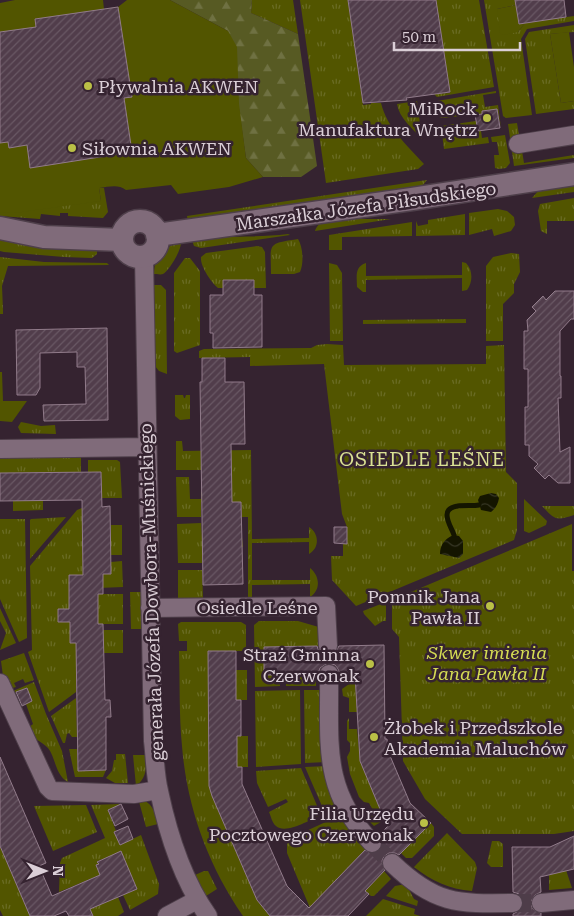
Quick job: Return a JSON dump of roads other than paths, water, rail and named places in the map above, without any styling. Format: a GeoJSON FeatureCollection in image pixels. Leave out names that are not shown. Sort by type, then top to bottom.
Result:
{"type":"FeatureCollection","features":[{"type":"Feature","properties":{"kind":"street"},"geometry":{"type":"LineString","coordinates":[[518,144],[574,136]]}},
{"type":"Feature","properties":{"kind":"street","name":"Marszałka Józefa Piłsudskiego"},"geometry":{"type":"LineString","coordinates":[[157,235],[412,200],[574,174]]}},
{"type":"Feature","properties":{"kind":"street"},"geometry":{"type":"LineString","coordinates":[[137,222],[149,224],[154,228],[157,235],[156,247],[144,257],[130,254],[124,247],[122,240],[127,227],[137,222]]}},
{"type":"Feature","properties":{"kind":"street"},"geometry":{"type":"LineString","coordinates":[[0,228],[44,237],[122,240]]}},
{"type":"Feature","properties":{"kind":"street","name":"generała Józefa Dowbora-Muśnickiego"},"geometry":{"type":"LineString","coordinates":[[144,257],[153,741],[158,790],[170,834],[185,875],[197,900],[208,916]]}},
{"type":"Feature","properties":{"kind":"street"},"geometry":{"type":"LineString","coordinates":[[0,449],[147,447]]}},
{"type":"Feature","properties":{"kind":"street","name":"Osiedle Leśne"},"geometry":{"type":"LineString","coordinates":[[150,608],[326,606],[328,646]]}},
{"type":"Feature","properties":{"kind":"street"},"geometry":{"type":"LineString","coordinates":[[329,674],[330,757],[335,781],[345,809],[358,829],[372,843]]}},
{"type":"Feature","properties":{"kind":"street"},"geometry":{"type":"LineString","coordinates":[[0,683],[52,792],[134,794],[158,790]]}},
{"type":"Feature","properties":{"kind":"street"},"geometry":{"type":"LineString","coordinates":[[392,863],[417,885],[446,899],[460,903],[475,904],[513,903]]}},
{"type":"Feature","properties":{"kind":"street"},"geometry":{"type":"LineString","coordinates":[[167,916],[197,900]]}},
{"type":"Feature","properties":{"kind":"street"},"geometry":{"type":"LineString","coordinates":[[541,903],[574,900]]}},
{"type":"Feature","properties":{"kind":"water"},"geometry":{"type":"Polygon","coordinates":[[[491,493],[496,494],[499,498],[497,506],[491,512],[481,510],[478,500],[480,496],[491,493]]]}},
{"type":"Feature","properties":{"kind":"water"},"geometry":{"type":"Polygon","coordinates":[[[454,535],[459,536],[463,541],[463,554],[459,558],[440,554],[444,542],[454,535]]]}},
{"type":"Feature","properties":{"kind":"waterway"},"geometry":{"type":"LineString","coordinates":[[454,535],[448,520],[448,511],[459,506],[479,505]]}},
{"type":"Feature","properties":{"kind":"tunnel"},"geometry":{"type":"LineString","coordinates":[[328,646],[329,674]]}},
{"type":"Feature","properties":{"kind":"tunnel"},"geometry":{"type":"LineString","coordinates":[[372,843],[392,863]]}},
{"type":"Feature","properties":{"kind":"tunnel"},"geometry":{"type":"LineString","coordinates":[[513,903],[541,903]]}},
{"type":"Feature","properties":{"kind":"place","name":"Pływalnia AKWEN"},"geometry":{"type":"Point","coordinates":[88,86]}},
{"type":"Feature","properties":{"kind":"place","name":"MiRock Manufaktura Wnętrz"},"geometry":{"type":"Point","coordinates":[487,118]}},
{"type":"Feature","properties":{"kind":"place","name":"Siłownia AKWEN"},"geometry":{"type":"Point","coordinates":[72,148]}},
{"type":"Feature","properties":{"kind":"place","name":"Pomnik Jana Pawła II"},"geometry":{"type":"Point","coordinates":[490,606]}},
{"type":"Feature","properties":{"kind":"place","name":"Straż Gminna Czerwonak"},"geometry":{"type":"Point","coordinates":[370,664]}},
{"type":"Feature","properties":{"kind":"place","name":"Żłobek i Przedszkole Akademia Maluchów"},"geometry":{"type":"Point","coordinates":[374,737]}},
{"type":"Feature","properties":{"kind":"place","name":"Filia Urzędu Pocztowego Czerwonak"},"geometry":{"type":"Point","coordinates":[424,823]}},
{"type":"Feature","properties":{"kind":"district","name":"OSIEDLE LEŚNE"},"geometry":{"type":"Point","coordinates":[422,459]}},
{"type":"Feature","properties":{"kind":"park label","name":"Skwer imienia Jana Pawła II"},"geometry":{"type":"Point","coordinates":[487,662]}}]}
